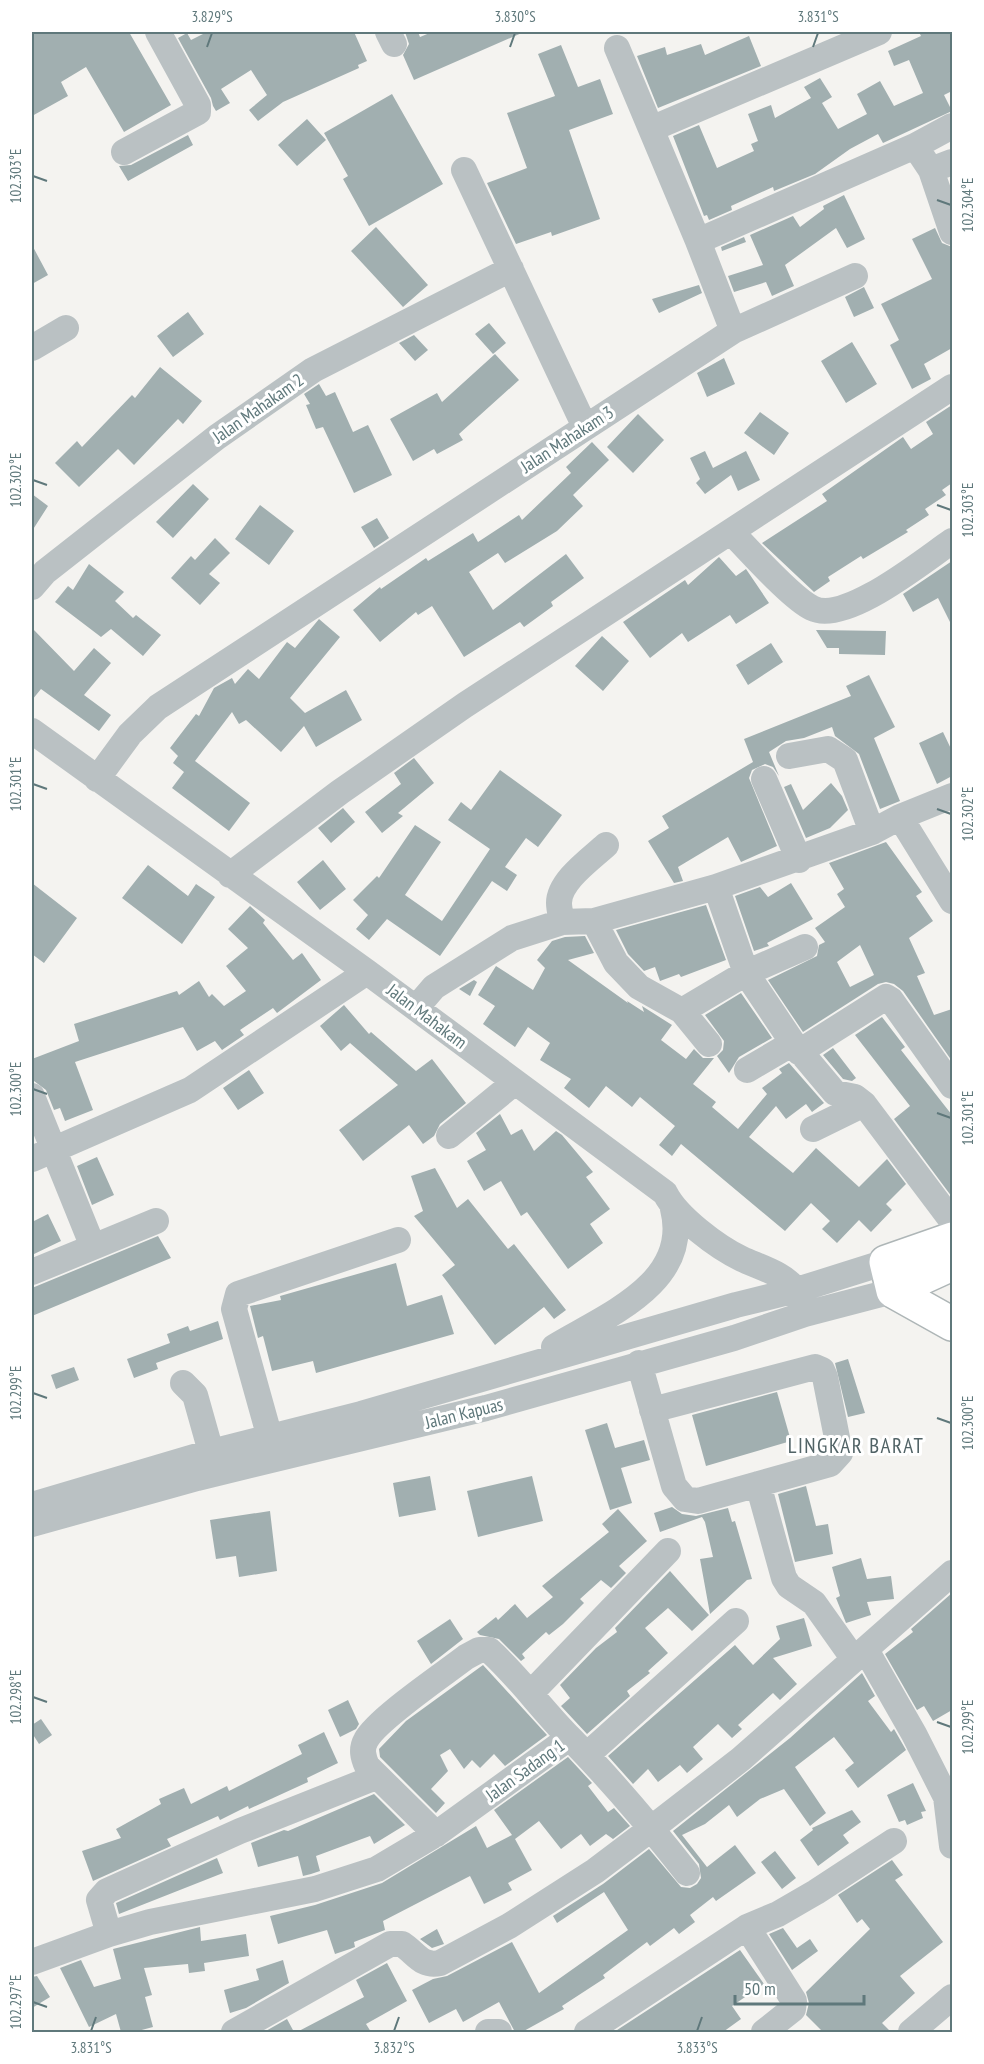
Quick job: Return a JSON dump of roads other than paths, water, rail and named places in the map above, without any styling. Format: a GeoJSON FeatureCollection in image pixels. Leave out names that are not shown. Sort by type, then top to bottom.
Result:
{"type":"FeatureCollection","features":[{"type":"Feature","properties":{"kind":"main road"},"geometry":{"type":"LineString","coordinates":[[890,1276],[938,1270],[952,1239]]}},
{"type":"Feature","properties":{"kind":"main road"},"geometry":{"type":"LineString","coordinates":[[890,1276],[952,1324]]}},
{"type":"Feature","properties":{"kind":"street"},"geometry":{"type":"LineString","coordinates":[[124,152],[196,115],[199,109],[158,32]]}},
{"type":"Feature","properties":{"kind":"street"},"geometry":{"type":"LineString","coordinates":[[651,129],[879,32]]}},
{"type":"Feature","properties":{"kind":"street"},"geometry":{"type":"LineString","coordinates":[[616,48],[698,241],[733,331]]}},
{"type":"Feature","properties":{"kind":"street"},"geometry":{"type":"LineString","coordinates":[[698,241],[915,146],[952,126]]}},
{"type":"Feature","properties":{"kind":"street"},"geometry":{"type":"LineString","coordinates":[[915,146],[942,166],[952,232]]}},
{"type":"Feature","properties":{"kind":"street"},"geometry":{"type":"LineString","coordinates":[[464,170],[585,427]]}},
{"type":"Feature","properties":{"kind":"street","name":"Jalan Mahakam 2"},"geometry":{"type":"LineString","coordinates":[[32,587],[45,572],[217,437],[304,375],[511,269]]}},
{"type":"Feature","properties":{"kind":"street","name":"Jalan Mahakam 3"},"geometry":{"type":"LineString","coordinates":[[96,779],[129,734],[158,707],[733,331],[855,276]]}},
{"type":"Feature","properties":{"kind":"street"},"geometry":{"type":"LineString","coordinates":[[32,348],[66,328]]}},
{"type":"Feature","properties":{"kind":"street"},"geometry":{"type":"LineString","coordinates":[[230,875],[340,792],[465,705],[732,533],[952,387]]}},
{"type":"Feature","properties":{"kind":"street"},"geometry":{"type":"LineString","coordinates":[[732,533],[803,603],[822,612],[839,610],[858,603],[952,541]]}},
{"type":"Feature","properties":{"kind":"street","name":"Jalan Mahakam"},"geometry":{"type":"LineString","coordinates":[[32,731],[416,1008],[669,1201],[683,1201],[756,1251],[769,1270],[801,1302]]}},
{"type":"Feature","properties":{"kind":"street"},"geometry":{"type":"LineString","coordinates":[[789,756],[828,749],[845,760],[872,832]]}},
{"type":"Feature","properties":{"kind":"street"},"geometry":{"type":"LineString","coordinates":[[764,779],[799,860]]}},
{"type":"Feature","properties":{"kind":"street"},"geometry":{"type":"LineString","coordinates":[[416,1008],[434,987],[512,938],[562,922],[594,921],[716,887],[799,860],[872,832],[900,817],[952,796]]}},
{"type":"Feature","properties":{"kind":"street"},"geometry":{"type":"LineString","coordinates":[[900,817],[952,901]]}},
{"type":"Feature","properties":{"kind":"street"},"geometry":{"type":"LineString","coordinates":[[562,922],[559,902],[562,891],[606,845]]}},
{"type":"Feature","properties":{"kind":"street"},"geometry":{"type":"LineString","coordinates":[[716,887],[746,973],[796,1048],[835,1093],[855,1097],[864,1104],[952,1221]]}},
{"type":"Feature","properties":{"kind":"street"},"geometry":{"type":"LineString","coordinates":[[594,921],[612,956],[639,987],[682,1011],[709,1044]]}},
{"type":"Feature","properties":{"kind":"street"},"geometry":{"type":"LineString","coordinates":[[682,1011],[746,973],[805,947]]}},
{"type":"Feature","properties":{"kind":"street"},"geometry":{"type":"LineString","coordinates":[[42,1154],[190,1090],[367,972]]}},
{"type":"Feature","properties":{"kind":"street"},"geometry":{"type":"LineString","coordinates":[[747,1070],[796,1048],[886,997],[891,1000],[952,1086]]}},
{"type":"Feature","properties":{"kind":"street"},"geometry":{"type":"LineString","coordinates":[[449,1136],[515,1082]]}},
{"type":"Feature","properties":{"kind":"street"},"geometry":{"type":"LineString","coordinates":[[32,1096],[42,1154],[93,1247]]}},
{"type":"Feature","properties":{"kind":"street"},"geometry":{"type":"LineString","coordinates":[[813,1129],[864,1104]]}},
{"type":"Feature","properties":{"kind":"street"},"geometry":{"type":"LineString","coordinates":[[523,1366],[643,1293],[670,1258],[676,1242],[677,1225],[669,1201]]}},
{"type":"Feature","properties":{"kind":"street"},"geometry":{"type":"LineString","coordinates":[[32,1272],[156,1221]]}},
{"type":"Feature","properties":{"kind":"street"},"geometry":{"type":"LineString","coordinates":[[270,1438],[234,1309],[238,1294],[398,1240]]}},
{"type":"Feature","properties":{"kind":"street","name":"Jalan Kapuas"},"geometry":{"type":"LineString","coordinates":[[32,1505],[211,1452],[270,1438],[486,1408],[734,1338],[801,1302],[890,1276]]}},
{"type":"Feature","properties":{"kind":"street","name":"Jalan Kapuas"},"geometry":{"type":"LineString","coordinates":[[32,1524],[197,1478],[363,1426],[523,1366],[735,1305],[801,1302]]}},
{"type":"Feature","properties":{"kind":"street"},"geometry":{"type":"LineString","coordinates":[[639,1363],[652,1410],[674,1486],[686,1499],[698,1501],[830,1464],[840,1454],[822,1370],[809,1366],[652,1410]]}},
{"type":"Feature","properties":{"kind":"street"},"geometry":{"type":"LineString","coordinates":[[183,1383],[195,1395],[211,1452]]}},
{"type":"Feature","properties":{"kind":"street"},"geometry":{"type":"LineString","coordinates":[[758,1484],[784,1578],[789,1586],[814,1603],[859,1654],[914,1734],[949,1796],[952,1846]]}},
{"type":"Feature","properties":{"kind":"street"},"geometry":{"type":"LineString","coordinates":[[531,1693],[668,1551]]}},
{"type":"Feature","properties":{"kind":"street"},"geometry":{"type":"LineString","coordinates":[[234,2032],[390,1944],[402,1944],[421,1962],[430,1965],[440,1963],[538,1907],[595,1871],[741,1759],[952,1573]]}},
{"type":"Feature","properties":{"kind":"street"},"geometry":{"type":"LineString","coordinates":[[436,1833],[376,1777],[362,1755],[366,1739],[376,1727],[473,1653],[489,1650],[579,1746],[736,1621]]}},
{"type":"Feature","properties":{"kind":"street","name":"Jalan Sadang 1"},"geometry":{"type":"LineString","coordinates":[[32,1962],[150,1922],[315,1889],[377,1869],[579,1746],[652,1828],[687,1873]]}},
{"type":"Feature","properties":{"kind":"street"},"geometry":{"type":"LineString","coordinates":[[109,1934],[99,1900],[106,1891],[240,1831],[376,1777]]}},
{"type":"Feature","properties":{"kind":"street"},"geometry":{"type":"LineString","coordinates":[[587,2032],[747,1928],[778,1914],[816,1892],[894,1841]]}},
{"type":"Feature","properties":{"kind":"street"},"geometry":{"type":"LineString","coordinates":[[747,1928],[794,2001],[793,2009],[764,2032]]}},
{"type":"Feature","properties":{"kind":"street"},"geometry":{"type":"LineString","coordinates":[[911,2032],[952,1997]]}},
{"type":"Feature","properties":{"kind":"street"},"geometry":{"type":"LineString","coordinates":[[488,2032],[499,2032]]}},
{"type":"Feature","properties":{"kind":"district","name":"LINGKAR BARAT"},"geometry":{"type":"Point","coordinates":[856,1445]}}]}
